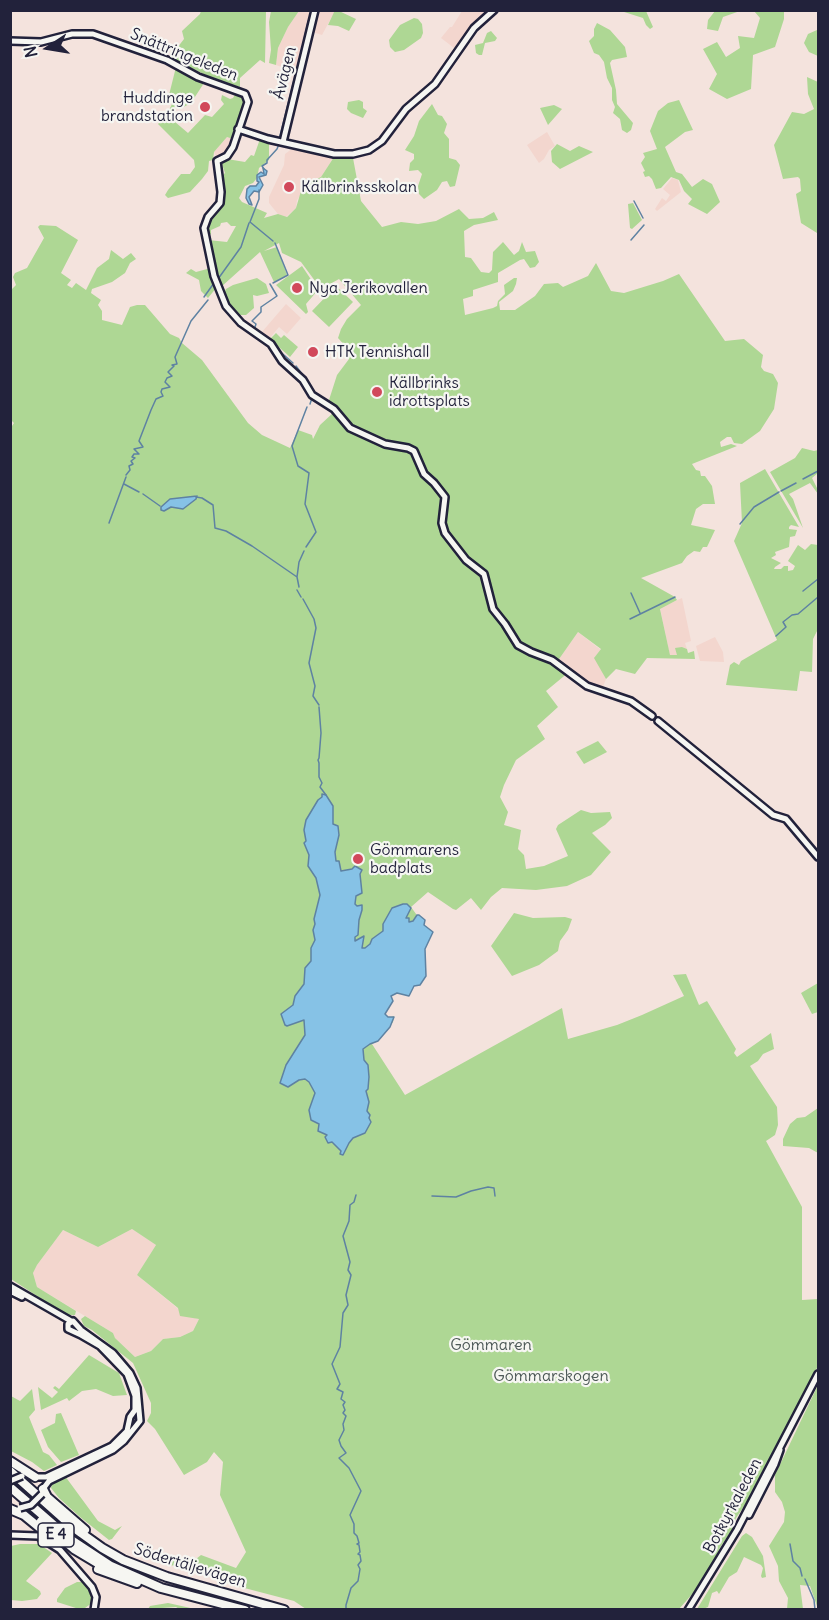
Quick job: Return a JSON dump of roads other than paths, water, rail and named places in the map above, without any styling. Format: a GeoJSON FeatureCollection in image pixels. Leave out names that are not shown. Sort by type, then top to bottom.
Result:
{"type":"FeatureCollection","features":[{"type":"Feature","properties":{"kind":"highway"},"geometry":{"type":"LineString","coordinates":[[10,1461],[35,1477]]}},
{"type":"Feature","properties":{"kind":"highway","name":"Södertäljevägen"},"geometry":{"type":"LineString","coordinates":[[10,1471],[54,1511],[102,1548],[146,1570],[283,1609]]}},
{"type":"Feature","properties":{"kind":"highway"},"geometry":{"type":"LineString","coordinates":[[10,1479],[81,1539],[128,1566],[201,1590],[266,1607],[283,1609]]}},
{"type":"Feature","properties":{"kind":"highway"},"geometry":{"type":"LineString","coordinates":[[10,1487],[70,1539],[111,1566],[161,1588],[245,1610]]}},
{"type":"Feature","properties":{"kind":"highway"},"geometry":{"type":"LineString","coordinates":[[42,1491],[60,1509],[113,1550],[141,1564],[199,1585]]}},
{"type":"Feature","properties":{"kind":"highway","name":"Södertäljevägen"},"geometry":{"type":"LineString","coordinates":[[10,1493],[74,1549],[108,1569],[176,1595],[236,1610]]}},
{"type":"Feature","properties":{"kind":"highway"},"geometry":{"type":"LineString","coordinates":[[10,1508],[24,1515],[88,1563],[114,1576],[137,1582]]}},
{"type":"Feature","properties":{"kind":"street","name":"Åvägen"},"geometry":{"type":"LineString","coordinates":[[283,142],[315,10]]}},
{"type":"Feature","properties":{"kind":"street"},"geometry":{"type":"LineString","coordinates":[[238,129],[268,140],[323,152],[348,155],[363,152],[382,141],[406,109],[435,84],[474,28],[494,10]]}},
{"type":"Feature","properties":{"kind":"street","name":"Snättringeleden"},"geometry":{"type":"LineString","coordinates":[[10,41],[40,42],[72,34],[93,34],[167,60],[198,77],[245,94],[248,102],[233,147],[227,156],[217,161],[221,199],[218,207],[207,220],[205,232],[214,276],[223,301],[232,315],[269,343],[282,361],[303,380],[312,395],[334,409],[350,428],[385,444],[406,447],[414,451],[424,474],[445,497],[442,523],[445,533],[466,560],[484,574],[493,609],[518,645],[552,660],[587,686],[631,700],[652,716],[658,716],[658,721],[773,815],[786,819],[819,857]]}},
{"type":"Feature","properties":{"kind":"street"},"geometry":{"type":"LineString","coordinates":[[10,1286],[100,1347],[127,1374],[131,1382],[139,1423],[113,1450],[49,1481],[31,1505],[10,1508]]}},
{"type":"Feature","properties":{"kind":"street"},"geometry":{"type":"LineString","coordinates":[[10,1291],[70,1327]]}},
{"type":"Feature","properties":{"kind":"street"},"geometry":{"type":"LineString","coordinates":[[70,1327],[76,1323],[113,1353],[130,1373],[137,1388],[136,1416]]}},
{"type":"Feature","properties":{"kind":"street"},"geometry":{"type":"LineString","coordinates":[[780,1449],[819,1374]]}},
{"type":"Feature","properties":{"kind":"street"},"geometry":{"type":"LineString","coordinates":[[10,1479],[22,1476],[46,1478],[106,1450],[125,1434],[130,1417],[136,1416]]}},
{"type":"Feature","properties":{"kind":"street"},"geometry":{"type":"LineString","coordinates":[[129,1421],[135,1425]]}},
{"type":"Feature","properties":{"kind":"street","name":"Botkyrkaleden"},"geometry":{"type":"LineString","coordinates":[[690,1610],[723,1555],[780,1449]]}},
{"type":"Feature","properties":{"kind":"street","name":"Botkyrkaleden"},"geometry":{"type":"LineString","coordinates":[[690,1610],[719,1567],[764,1487],[779,1457],[780,1449]]}},
{"type":"Feature","properties":{"kind":"street"},"geometry":{"type":"LineString","coordinates":[[757,1490],[764,1487],[762,1485],[769,1467]]}},
{"type":"Feature","properties":{"kind":"street"},"geometry":{"type":"LineString","coordinates":[[35,1477],[41,1481],[42,1491]]}},
{"type":"Feature","properties":{"kind":"street"},"geometry":{"type":"LineString","coordinates":[[10,1537],[30,1534],[46,1540],[60,1550],[92,1587],[96,1600],[94,1610]]}},
{"type":"Feature","properties":{"kind":"water"},"geometry":{"type":"Polygon","coordinates":[[[263,168],[267,171],[266,175],[259,177],[263,185],[259,192],[254,191],[249,197],[252,205],[249,204],[246,198],[247,189],[250,186],[256,186],[259,182],[257,175],[261,172],[264,174],[263,168]]]}},
{"type":"Feature","properties":{"kind":"water"},"geometry":{"type":"Polygon","coordinates":[[[197,496],[183,509],[171,507],[164,511],[161,510],[161,507],[170,499],[197,496]]]}},
{"type":"Feature","properties":{"kind":"water"},"geometry":{"type":"Polygon","coordinates":[[[322,794],[326,795],[333,806],[333,824],[338,826],[339,835],[335,852],[341,871],[352,869],[355,866],[362,870],[360,874],[362,893],[356,896],[355,904],[362,905],[362,910],[355,941],[364,936],[362,948],[365,948],[383,931],[383,924],[392,908],[403,904],[411,908],[406,918],[409,918],[409,922],[419,915],[425,920],[424,925],[433,932],[425,949],[426,976],[420,985],[414,986],[409,996],[397,993],[391,996],[393,1001],[385,1014],[388,1017],[394,1017],[390,1027],[378,1041],[363,1049],[364,1060],[368,1065],[369,1077],[366,1091],[369,1102],[367,1111],[371,1122],[365,1133],[353,1138],[343,1155],[332,1142],[328,1143],[325,1137],[327,1135],[318,1131],[319,1124],[311,1120],[309,1110],[315,1093],[309,1082],[305,1079],[299,1080],[288,1087],[280,1083],[286,1065],[305,1035],[304,1020],[287,1026],[281,1014],[293,1005],[295,996],[304,984],[305,968],[311,961],[311,948],[315,940],[314,919],[320,895],[316,878],[308,866],[309,855],[304,843],[306,841],[304,830],[306,820],[322,794]]]}},
{"type":"Feature","properties":{"kind":"waterway"},"geometry":{"type":"LineString","coordinates":[[297,70],[312,10]]}},
{"type":"Feature","properties":{"kind":"waterway"},"geometry":{"type":"LineString","coordinates":[[280,136],[295,76]]}},
{"type":"Feature","properties":{"kind":"waterway"},"geometry":{"type":"LineString","coordinates":[[264,169],[262,166],[267,163],[279,144]]}},
{"type":"Feature","properties":{"kind":"waterway"},"geometry":{"type":"LineString","coordinates":[[259,190],[259,199],[250,222],[273,241]]}},
{"type":"Feature","properties":{"kind":"waterway"},"geometry":{"type":"LineString","coordinates":[[634,201],[643,218]]}},
{"type":"Feature","properties":{"kind":"waterway"},"geometry":{"type":"LineString","coordinates":[[218,279],[241,247],[249,223]]}},
{"type":"Feature","properties":{"kind":"waterway"},"geometry":{"type":"LineString","coordinates":[[631,240],[644,225]]}},
{"type":"Feature","properties":{"kind":"waterway"},"geometry":{"type":"LineString","coordinates":[[273,283],[288,275],[275,243]]}},
{"type":"Feature","properties":{"kind":"waterway"},"geometry":{"type":"LineString","coordinates":[[204,297],[214,283]]}},
{"type":"Feature","properties":{"kind":"waterway"},"geometry":{"type":"LineString","coordinates":[[254,330],[256,324],[252,321],[261,312],[261,307],[277,296],[270,284]]}},
{"type":"Feature","properties":{"kind":"waterway"},"geometry":{"type":"LineString","coordinates":[[126,475],[130,470],[129,466],[133,464],[131,461],[135,458],[132,457],[134,454],[139,454],[134,449],[143,447],[139,441],[156,399],[163,396],[162,389],[170,387],[165,382],[172,376],[168,372],[174,366],[172,365],[177,364],[175,357],[191,321],[208,300]]}},
{"type":"Feature","properties":{"kind":"waterway"},"geometry":{"type":"LineString","coordinates":[[276,348],[293,363]]}},
{"type":"Feature","properties":{"kind":"waterway"},"geometry":{"type":"LineString","coordinates":[[296,366],[311,386],[311,390]]}},
{"type":"Feature","properties":{"kind":"waterway"},"geometry":{"type":"LineString","coordinates":[[310,404],[312,398]]}},
{"type":"Feature","properties":{"kind":"waterway"},"geometry":{"type":"LineString","coordinates":[[306,547],[316,532],[305,504],[309,473],[298,466],[292,446],[307,407]]}},
{"type":"Feature","properties":{"kind":"waterway"},"geometry":{"type":"LineString","coordinates":[[803,479],[818,471]]}},
{"type":"Feature","properties":{"kind":"waterway"},"geometry":{"type":"LineString","coordinates":[[109,523],[126,477]]}},
{"type":"Feature","properties":{"kind":"waterway"},"geometry":{"type":"LineString","coordinates":[[781,491],[796,483]]}},
{"type":"Feature","properties":{"kind":"waterway"},"geometry":{"type":"LineString","coordinates":[[124,484],[139,492]]}},
{"type":"Feature","properties":{"kind":"waterway"},"geometry":{"type":"LineString","coordinates":[[740,524],[754,507],[779,492]]}},
{"type":"Feature","properties":{"kind":"waterway"},"geometry":{"type":"LineString","coordinates":[[143,494],[160,506]]}},
{"type":"Feature","properties":{"kind":"waterway"},"geometry":{"type":"LineString","coordinates":[[196,497],[213,505],[215,528],[226,531],[252,546],[297,577]]}},
{"type":"Feature","properties":{"kind":"waterway"},"geometry":{"type":"LineString","coordinates":[[299,587],[297,577],[299,562],[304,551]]}},
{"type":"Feature","properties":{"kind":"waterway"},"geometry":{"type":"LineString","coordinates":[[803,591],[818,579]]}},
{"type":"Feature","properties":{"kind":"waterway"},"geometry":{"type":"LineString","coordinates":[[297,590],[301,597]]}},
{"type":"Feature","properties":{"kind":"waterway"},"geometry":{"type":"LineString","coordinates":[[631,593],[640,613]]}},
{"type":"Feature","properties":{"kind":"waterway"},"geometry":{"type":"LineString","coordinates":[[630,619],[675,597]]}},
{"type":"Feature","properties":{"kind":"waterway"},"geometry":{"type":"LineString","coordinates":[[776,636],[786,627],[783,622],[792,615],[798,614],[818,597]]}},
{"type":"Feature","properties":{"kind":"waterway"},"geometry":{"type":"LineString","coordinates":[[303,599],[314,619],[316,628],[309,663],[315,686],[313,696],[319,705]]}},
{"type":"Feature","properties":{"kind":"waterway"},"geometry":{"type":"LineString","coordinates":[[319,707],[321,733],[319,777],[322,783],[320,787],[326,795]]}},
{"type":"Feature","properties":{"kind":"waterway"},"geometry":{"type":"LineString","coordinates":[[432,1196],[456,1197],[488,1187],[494,1188],[495,1196]]}},
{"type":"Feature","properties":{"kind":"waterway"},"geometry":{"type":"LineString","coordinates":[[346,1610],[351,1588],[358,1581],[360,1569],[358,1565],[361,1561],[358,1554],[360,1552],[357,1544],[359,1543],[350,1515],[361,1491],[349,1468],[339,1458],[346,1453],[339,1440],[344,1430],[343,1424],[346,1416],[343,1413],[345,1410],[343,1405],[345,1402],[341,1399],[343,1392],[337,1389],[340,1384],[332,1364],[340,1347],[343,1313],[348,1305],[346,1295],[351,1275],[348,1270],[350,1262],[343,1236],[349,1221],[350,1205],[354,1202],[356,1195]]}},
{"type":"Feature","properties":{"kind":"waterway"},"geometry":{"type":"LineString","coordinates":[[790,1544],[793,1561],[800,1568],[802,1576]]}},
{"type":"Feature","properties":{"kind":"waterway"},"geometry":{"type":"LineString","coordinates":[[805,1579],[814,1600],[815,1610]]}},
{"type":"Feature","properties":{"kind":"place","name":"Huddinge brandstation"},"geometry":{"type":"Point","coordinates":[205,107]}},
{"type":"Feature","properties":{"kind":"place","name":"Källbrinksskolan"},"geometry":{"type":"Point","coordinates":[289,187]}},
{"type":"Feature","properties":{"kind":"place","name":"Nya Jerikovallen"},"geometry":{"type":"Point","coordinates":[297,288]}},
{"type":"Feature","properties":{"kind":"place","name":"HTK Tennishall"},"geometry":{"type":"Point","coordinates":[313,352]}},
{"type":"Feature","properties":{"kind":"place","name":"Källbrinks idrottsplats"},"geometry":{"type":"Point","coordinates":[377,392]}},
{"type":"Feature","properties":{"kind":"place","name":"Gömmarens badplats"},"geometry":{"type":"Point","coordinates":[358,859]}},
{"type":"Feature","properties":{"kind":"park label","name":"Gömmaren"},"geometry":{"type":"Point","coordinates":[491,1345]}},
{"type":"Feature","properties":{"kind":"park label","name":"Gömmarskogen"},"geometry":{"type":"Point","coordinates":[551,1376]}}]}
